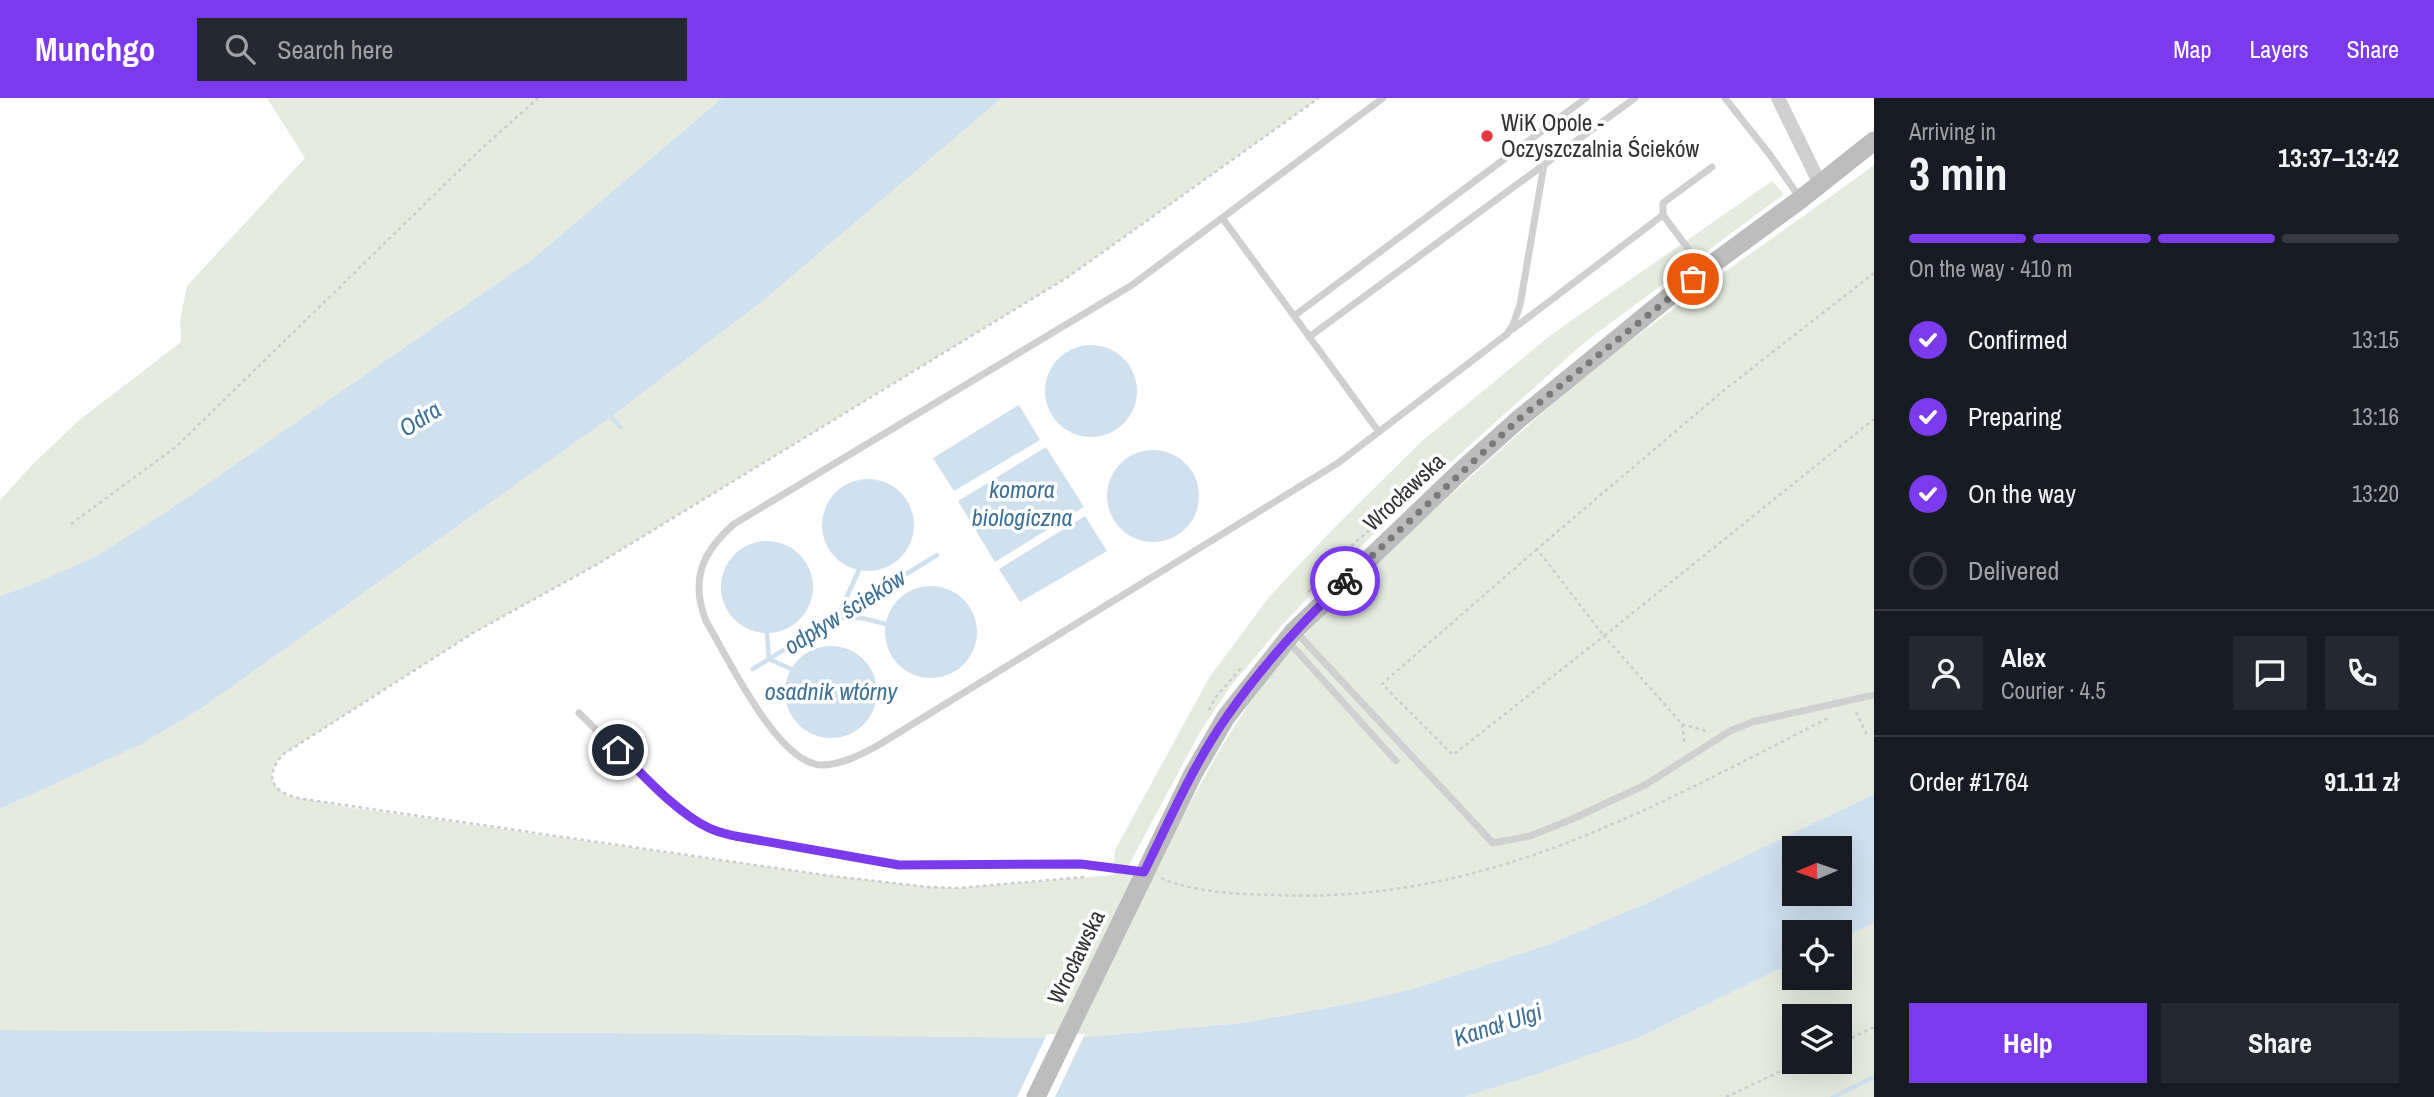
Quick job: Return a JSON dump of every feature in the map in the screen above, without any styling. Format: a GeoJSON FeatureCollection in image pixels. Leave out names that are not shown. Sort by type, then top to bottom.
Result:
{"type":"FeatureCollection","features":[{"type":"Feature","properties":{"kind":"main road","name":"Wrocławska"},"geometry":{"type":"LineString","coordinates":[[1036,1097],[1193,774],[1226,717],[1291,635],[1519,419],[1589,360],[1801,200],[1874,141]]}},
{"type":"Feature","properties":{"kind":"street"},"geometry":{"type":"LineString","coordinates":[[1777,98],[1820,184]]}},
{"type":"Feature","properties":{"kind":"lane"},"geometry":{"type":"LineString","coordinates":[[1383,98],[1132,285],[734,524],[722,535],[712,547],[700,571],[700,607],[771,730],[792,752],[805,761],[819,765],[849,760],[877,746],[1298,489],[1338,463],[1663,215]]}},
{"type":"Feature","properties":{"kind":"lane"},"geometry":{"type":"LineString","coordinates":[[1294,316],[1586,98]]}},
{"type":"Feature","properties":{"kind":"lane"},"geometry":{"type":"LineString","coordinates":[[1309,337],[1635,98]]}},
{"type":"Feature","properties":{"kind":"lane"},"geometry":{"type":"LineString","coordinates":[[1725,98],[1801,200]]}},
{"type":"Feature","properties":{"kind":"lane"},"geometry":{"type":"LineString","coordinates":[[1507,334],[1520,305],[1544,165]]}},
{"type":"Feature","properties":{"kind":"lane"},"geometry":{"type":"LineString","coordinates":[[1705,271],[1663,215],[1663,203],[1712,167]]}},
{"type":"Feature","properties":{"kind":"lane"},"geometry":{"type":"LineString","coordinates":[[1223,219],[1379,432]]}},
{"type":"Feature","properties":{"kind":"lane"},"geometry":{"type":"LineString","coordinates":[[1291,635],[1493,843],[1530,836],[1645,785],[1730,731],[1752,722],[1874,695]]}},
{"type":"Feature","properties":{"kind":"lane"},"geometry":{"type":"LineString","coordinates":[[1291,635],[1396,761]]}},
{"type":"Feature","properties":{"kind":"lane"},"geometry":{"type":"LineString","coordinates":[[579,713],[656,788],[698,822],[723,833],[899,865],[1081,864],[1144,872]]}},
{"type":"Feature","properties":{"kind":"path"},"geometry":{"type":"LineString","coordinates":[[71,524],[177,446],[480,150],[538,98]]}},
{"type":"Feature","properties":{"kind":"path"},"geometry":{"type":"LineString","coordinates":[[1087,876],[958,888],[863,881],[303,799],[281,792],[274,784],[271,774],[282,755],[472,633],[596,565],[1068,276],[1319,98]]}},
{"type":"Feature","properties":{"kind":"path"},"geometry":{"type":"LineString","coordinates":[[1874,272],[1723,391],[1382,684],[1452,755],[1874,419]]}},
{"type":"Feature","properties":{"kind":"path"},"geometry":{"type":"LineString","coordinates":[[1536,549],[1604,636],[1682,724],[1686,740],[1684,759]]}},
{"type":"Feature","properties":{"kind":"path"},"geometry":{"type":"LineString","coordinates":[[1853,706],[1868,737]]}},
{"type":"Feature","properties":{"kind":"path"},"geometry":{"type":"LineString","coordinates":[[1682,724],[1714,733],[1730,731]]}},
{"type":"Feature","properties":{"kind":"path"},"geometry":{"type":"LineString","coordinates":[[1852,1038],[1874,1027]]}},
{"type":"Feature","properties":{"kind":"path"},"geometry":{"type":"LineString","coordinates":[[1726,1097],[1782,1071]]}},
{"type":"Feature","properties":{"kind":"shaded area"},"geometry":{"type":"Polygon","coordinates":[[[267,98],[722,98],[534,258],[169,510],[96,556],[0,596],[0,500],[78,421],[181,342],[180,320],[187,286],[305,158],[267,98]]]}},
{"type":"Feature","properties":{"kind":"shaded area"},"geometry":{"type":"Polygon","coordinates":[[[1002,98],[1319,98],[1068,277],[596,565],[473,633],[282,755],[272,772],[274,782],[281,791],[288,796],[354,808],[831,876],[929,887],[958,888],[1113,875],[1115,850],[1209,678],[1269,597],[1332,530],[1421,442],[1552,334],[1772,181],[1784,194],[1585,342],[1431,480],[1320,585],[1282,625],[1229,688],[1199,734],[1125,872],[1154,874],[1196,792],[1245,711],[1282,661],[1347,592],[1494,455],[1601,364],[1874,165],[1874,794],[1647,903],[1549,944],[1409,990],[1242,1023],[1077,1038],[0,1030],[0,809],[140,745],[202,708],[611,417],[764,300],[1002,98]]]}},
{"type":"Feature","properties":{"kind":"shaded area"},"geometry":{"type":"Polygon","coordinates":[[[1874,923],[1874,1097],[1465,1097],[1638,1038],[1782,968],[1782,990],[1852,990],[1852,934],[1874,923]]]}},
{"type":"Feature","properties":{"kind":"water","name":"Odra"},"geometry":{"type":"Polygon","coordinates":[[[722,98],[1002,98],[764,300],[611,417],[202,708],[140,745],[0,809],[0,596],[96,556],[169,510],[534,258],[722,98]]]}},
{"type":"Feature","properties":{"kind":"water"},"geometry":{"type":"Polygon","coordinates":[[[1091,345],[1109,349],[1123,359],[1133,373],[1137,391],[1133,409],[1123,423],[1109,433],[1091,437],[1073,433],[1059,423],[1049,409],[1045,391],[1049,373],[1059,359],[1073,349],[1091,345]]]}},
{"type":"Feature","properties":{"kind":"water","name":"komora biologiczna"},"geometry":{"type":"Polygon","coordinates":[[[1019,405],[1040,440],[954,491],[933,458],[1019,405]]]}},
{"type":"Feature","properties":{"kind":"water","name":"komora biologiczna"},"geometry":{"type":"Polygon","coordinates":[[[1046,447],[1084,507],[995,562],[958,501],[1046,447]]]}},
{"type":"Feature","properties":{"kind":"water"},"geometry":{"type":"Polygon","coordinates":[[[1153,450],[1171,454],[1185,464],[1195,478],[1199,496],[1195,514],[1185,528],[1171,538],[1153,542],[1135,538],[1121,528],[1111,514],[1107,496],[1111,478],[1121,464],[1135,454],[1153,450]]]}},
{"type":"Feature","properties":{"kind":"water"},"geometry":{"type":"Polygon","coordinates":[[[868,479],[886,483],[900,493],[910,507],[914,525],[910,543],[900,557],[886,567],[868,571],[850,567],[836,557],[826,543],[822,525],[826,507],[836,493],[850,483],[868,479]]]}},
{"type":"Feature","properties":{"kind":"water","name":"komora biologiczna"},"geometry":{"type":"Polygon","coordinates":[[[1085,516],[1107,551],[1020,602],[999,569],[1085,516]]]}},
{"type":"Feature","properties":{"kind":"water","name":"osadnik wtórny"},"geometry":{"type":"Polygon","coordinates":[[[767,541],[785,545],[799,555],[809,569],[813,587],[809,605],[799,619],[785,629],[767,633],[749,629],[735,619],[725,605],[721,587],[725,569],[735,555],[749,545],[767,541]]]}},
{"type":"Feature","properties":{"kind":"water","name":"osadnik wtórny"},"geometry":{"type":"Polygon","coordinates":[[[931,586],[949,590],[963,600],[973,614],[977,632],[973,650],[963,664],[949,674],[931,678],[913,674],[899,664],[889,650],[885,632],[889,614],[899,600],[913,590],[931,586]]]}},
{"type":"Feature","properties":{"kind":"water","name":"osadnik wtórny"},"geometry":{"type":"Polygon","coordinates":[[[831,646],[849,650],[863,660],[873,674],[877,692],[873,710],[863,724],[849,734],[831,738],[813,734],[799,724],[789,710],[785,692],[789,674],[799,660],[813,650],[831,646]]]}},
{"type":"Feature","properties":{"kind":"water","name":"Kanał Ulgi"},"geometry":{"type":"Polygon","coordinates":[[[1874,794],[1874,923],[1852,934],[1852,920],[1782,920],[1782,968],[1638,1038],[1465,1097],[0,1097],[0,1030],[1077,1038],[1242,1023],[1348,1004],[1409,990],[1549,944],[1647,903],[1782,838],[1782,906],[1852,906],[1852,836],[1787,836],[1874,794]]]}},
{"type":"Feature","properties":{"kind":"pier"},"geometry":{"type":"Polygon","coordinates":[[[1047,1034],[1085,1034],[1055,1097],[1017,1097],[1047,1034]]]}},
{"type":"Feature","properties":{"kind":"waterway","name":"odpływ ścieków"},"geometry":{"type":"LineString","coordinates":[[611,417],[620,427]]}},
{"type":"Feature","properties":{"kind":"waterway","name":"odpływ ścieków"},"geometry":{"type":"LineString","coordinates":[[753,669],[937,555]]}},
{"type":"Feature","properties":{"kind":"waterway"},"geometry":{"type":"LineString","coordinates":[[839,614],[859,570]]}},
{"type":"Feature","properties":{"kind":"waterway"},"geometry":{"type":"LineString","coordinates":[[836,618],[862,618],[886,624]]}},
{"type":"Feature","properties":{"kind":"waterway","name":"odpływ ścieków"},"geometry":{"type":"LineString","coordinates":[[767,633],[769,659],[791,669]]}},
{"type":"Feature","properties":{"kind":"waterway"},"geometry":{"type":"LineString","coordinates":[[1833,1097],[1874,1077]]}},
{"type":"Feature","properties":{"kind":"way so far"},"geometry":{"type":"LineString","coordinates":[[1345,581],[1519,419],[1693,279]]}},
{"type":"Feature","properties":{"kind":"place","name":"WiK Opole - Oczyszczalnia Ścieków"},"geometry":{"type":"Point","coordinates":[1487,136]}},
{"type":"Feature","properties":{"kind":"route"},"geometry":{"type":"LineString","coordinates":[[618,750],[656,788],[698,822],[712,830],[735,836],[899,865],[1081,864],[1144,872],[1193,774],[1226,717],[1294,631],[1345,581]]}}]}
